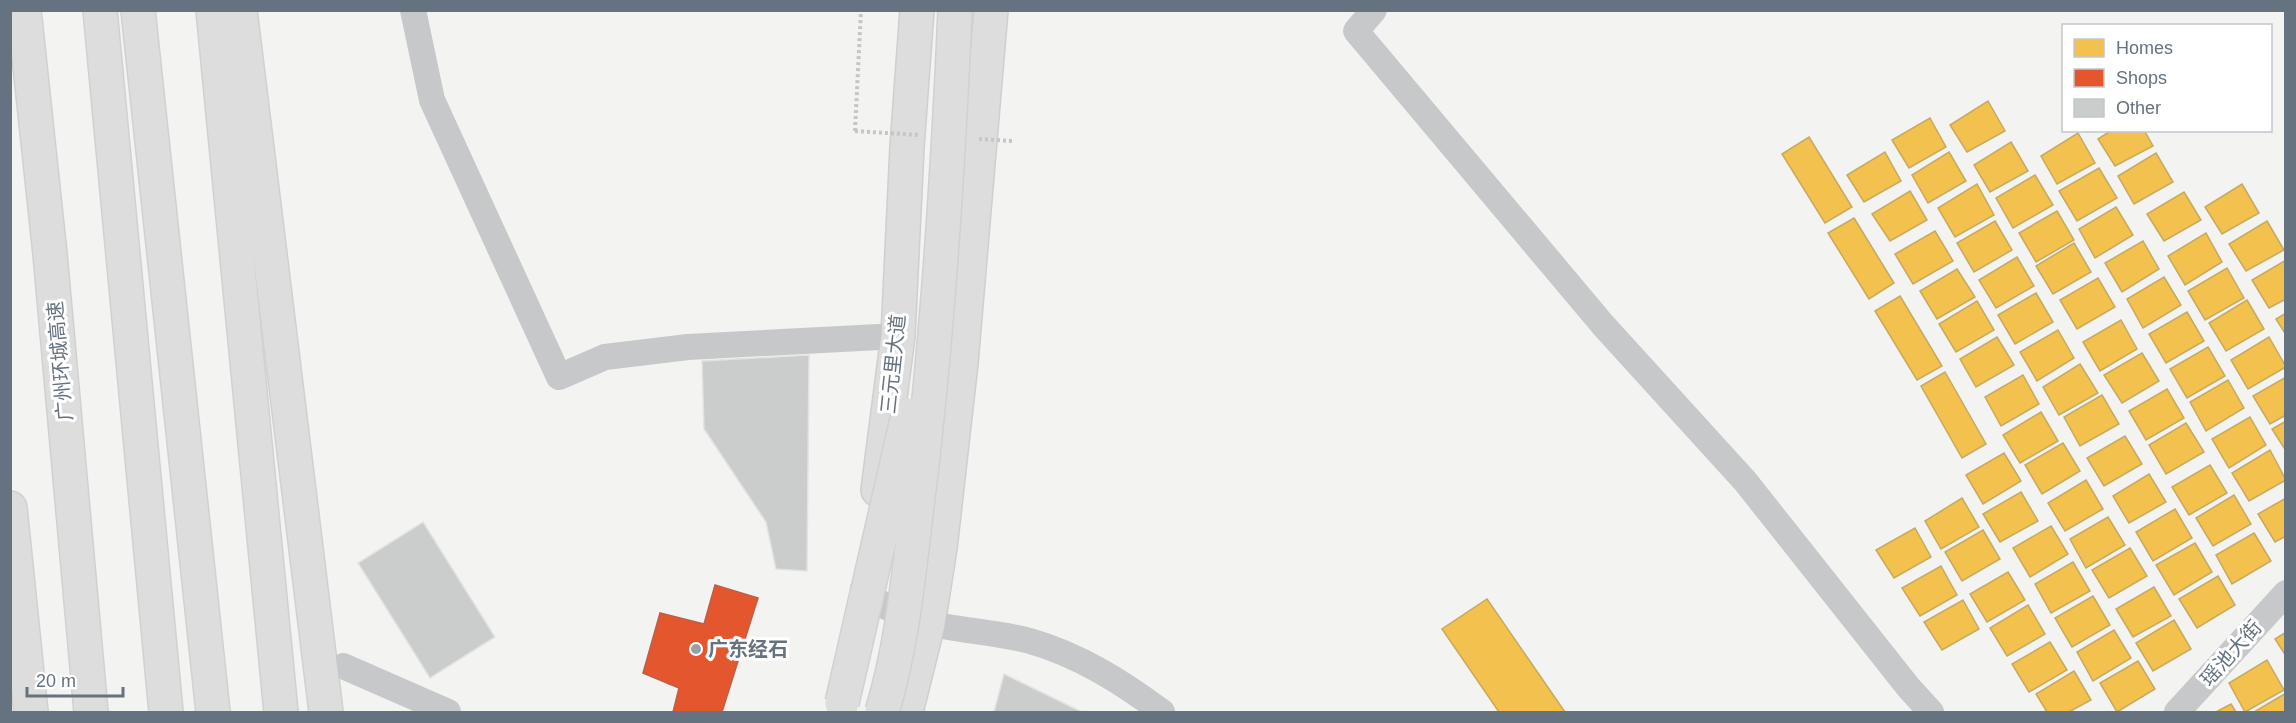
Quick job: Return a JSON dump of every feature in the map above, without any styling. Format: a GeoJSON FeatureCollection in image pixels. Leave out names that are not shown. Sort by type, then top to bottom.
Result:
{"type":"FeatureCollection","features":[{"type":"Feature","properties":{"kind":"main road","name":"广州环城高速"},"geometry":{"type":"LineString","coordinates":[[24,10],[50,254],[91,712]]}},
{"type":"Feature","properties":{"kind":"main road"},"geometry":{"type":"LineString","coordinates":[[100,10],[166,712]]}},
{"type":"Feature","properties":{"kind":"main road"},"geometry":{"type":"LineString","coordinates":[[138,10],[213,712]]}},
{"type":"Feature","properties":{"kind":"main road"},"geometry":{"type":"LineString","coordinates":[[213,10],[281,712]]}},
{"type":"Feature","properties":{"kind":"main road"},"geometry":{"type":"LineString","coordinates":[[240,10],[326,712]]}},
{"type":"Feature","properties":{"kind":"main road","name":"三元里大道"},"geometry":{"type":"LineString","coordinates":[[834,712],[863,588],[898,336],[907,147],[917,10]]}},
{"type":"Feature","properties":{"kind":"main road"},"geometry":{"type":"LineString","coordinates":[[882,712],[909,581],[926,429],[943,218],[956,10]]}},
{"type":"Feature","properties":{"kind":"main road"},"geometry":{"type":"LineString","coordinates":[[906,712],[928,624],[940,548],[961,363],[992,10]]}},
{"type":"Feature","properties":{"kind":"main road"},"geometry":{"type":"LineString","coordinates":[[839,712],[889,507],[912,398],[943,218]]}},
{"type":"Feature","properties":{"kind":"main road"},"geometry":{"type":"LineString","coordinates":[[10,508],[31,712]]}},
{"type":"Feature","properties":{"kind":"street"},"geometry":{"type":"LineString","coordinates":[[413,10],[432,100],[559,377],[605,357],[626,354],[688,347],[898,336]]}},
{"type":"Feature","properties":{"kind":"street"},"geometry":{"type":"LineString","coordinates":[[1374,10],[1356,31],[1603,325],[1745,481],[1901,679],[1931,712]]}},
{"type":"Feature","properties":{"kind":"street"},"geometry":{"type":"LineString","coordinates":[[863,588],[876,602],[901,616],[928,624],[987,631],[1032,642],[1065,654],[1103,672],[1162,712]]}},
{"type":"Feature","properties":{"kind":"street","name":"瑶池大街"},"geometry":{"type":"LineString","coordinates":[[2177,712],[2286,593]]}},
{"type":"Feature","properties":{"kind":"street"},"geometry":{"type":"LineString","coordinates":[[343,666],[448,712]]}},
{"type":"Feature","properties":{"kind":"path"},"geometry":{"type":"LineString","coordinates":[[855,131],[861,10]]}},
{"type":"Feature","properties":{"kind":"building: Homes"},"geometry":{"type":"Polygon","coordinates":[[[1988,101],[2005,131],[1967,152],[1950,125],[1988,101]]]}},
{"type":"Feature","properties":{"kind":"building: Homes"},"geometry":{"type":"Polygon","coordinates":[[[1930,118],[1946,147],[1909,168],[1892,140],[1930,118]]]}},
{"type":"Feature","properties":{"kind":"building: Homes"},"geometry":{"type":"Polygon","coordinates":[[[2109,132],[2145,132],[2153,146],[2115,166],[2098,139],[2109,132]]]}},
{"type":"Feature","properties":{"kind":"building: Homes"},"geometry":{"type":"Polygon","coordinates":[[[2078,133],[2095,163],[2057,184],[2041,156],[2078,133]]]}},
{"type":"Feature","properties":{"kind":"building: Homes"},"geometry":{"type":"Polygon","coordinates":[[[1809,137],[1852,207],[1825,223],[1782,154],[1809,137]]]}},
{"type":"Feature","properties":{"kind":"building: Homes"},"geometry":{"type":"Polygon","coordinates":[[[2011,142],[2028,171],[1990,192],[1974,165],[2011,142]]]}},
{"type":"Feature","properties":{"kind":"building: Homes"},"geometry":{"type":"Polygon","coordinates":[[[1885,152],[1901,181],[1864,202],[1847,175],[1885,152]]]}},
{"type":"Feature","properties":{"kind":"building: Homes"},"geometry":{"type":"Polygon","coordinates":[[[1949,152],[1966,181],[1928,203],[1912,175],[1949,152]]]}},
{"type":"Feature","properties":{"kind":"building: Homes"},"geometry":{"type":"Polygon","coordinates":[[[2156,153],[2173,182],[2134,204],[2118,176],[2156,153]]]}},
{"type":"Feature","properties":{"kind":"building: Homes"},"geometry":{"type":"Polygon","coordinates":[[[2099,168],[2117,198],[2077,221],[2059,191],[2099,168]]]}},
{"type":"Feature","properties":{"kind":"building: Homes"},"geometry":{"type":"Polygon","coordinates":[[[2035,175],[2053,205],[2013,228],[1996,198],[2035,175]]]}},
{"type":"Feature","properties":{"kind":"building: Homes"},"geometry":{"type":"Polygon","coordinates":[[[1977,184],[1994,215],[1955,237],[1938,208],[1977,184]]]}},
{"type":"Feature","properties":{"kind":"building: Homes"},"geometry":{"type":"Polygon","coordinates":[[[2242,184],[2259,213],[2222,234],[2205,207],[2242,184]]]}},
{"type":"Feature","properties":{"kind":"building: Homes"},"geometry":{"type":"Polygon","coordinates":[[[1910,191],[1927,220],[1890,241],[1872,214],[1910,191]]]}},
{"type":"Feature","properties":{"kind":"building: Homes"},"geometry":{"type":"Polygon","coordinates":[[[2184,192],[2201,220],[2164,241],[2147,214],[2184,192]]]}},
{"type":"Feature","properties":{"kind":"building: Homes"},"geometry":{"type":"Polygon","coordinates":[[[2116,207],[2133,235],[2095,258],[2079,229],[2116,207]]]}},
{"type":"Feature","properties":{"kind":"building: Homes"},"geometry":{"type":"Polygon","coordinates":[[[2057,211],[2074,240],[2036,262],[2019,233],[2057,211]]]}},
{"type":"Feature","properties":{"kind":"building: Homes"},"geometry":{"type":"Polygon","coordinates":[[[1854,218],[1894,283],[1869,299],[1828,233],[1854,218]]]}},
{"type":"Feature","properties":{"kind":"building: Homes"},"geometry":{"type":"Polygon","coordinates":[[[1995,221],[2012,250],[1974,272],[1957,243],[1995,221]]]}},
{"type":"Feature","properties":{"kind":"building: Homes"},"geometry":{"type":"Polygon","coordinates":[[[2267,221],[2284,250],[2246,271],[2229,244],[2267,221]]]}},
{"type":"Feature","properties":{"kind":"building: Homes"},"geometry":{"type":"Polygon","coordinates":[[[1935,231],[1953,261],[1913,284],[1895,254],[1935,231]]]}},
{"type":"Feature","properties":{"kind":"building: Homes"},"geometry":{"type":"Polygon","coordinates":[[[2206,233],[2222,262],[2185,285],[2168,256],[2206,233]]]}},
{"type":"Feature","properties":{"kind":"building: Homes"},"geometry":{"type":"Polygon","coordinates":[[[2143,241],[2159,269],[2122,292],[2105,263],[2143,241]]]}},
{"type":"Feature","properties":{"kind":"building: Homes"},"geometry":{"type":"Polygon","coordinates":[[[2074,243],[2091,272],[2053,294],[2036,266],[2074,243]]]}},
{"type":"Feature","properties":{"kind":"building: Homes"},"geometry":{"type":"Polygon","coordinates":[[[2017,257],[2034,286],[1996,308],[1979,280],[2017,257]]]}},
{"type":"Feature","properties":{"kind":"building: Homes"},"geometry":{"type":"Polygon","coordinates":[[[2286,260],[2286,299],[2269,308],[2252,280],[2286,260]]]}},
{"type":"Feature","properties":{"kind":"building: Homes"},"geometry":{"type":"Polygon","coordinates":[[[2227,268],[2244,298],[2205,320],[2188,291],[2227,268]]]}},
{"type":"Feature","properties":{"kind":"building: Homes"},"geometry":{"type":"Polygon","coordinates":[[[1957,269],[1975,297],[1937,319],[1920,291],[1957,269]]]}},
{"type":"Feature","properties":{"kind":"building: Homes"},"geometry":{"type":"Polygon","coordinates":[[[2164,277],[2181,305],[2143,328],[2127,299],[2164,277]]]}},
{"type":"Feature","properties":{"kind":"building: Homes"},"geometry":{"type":"Polygon","coordinates":[[[2098,278],[2115,307],[2077,329],[2060,300],[2098,278]]]}},
{"type":"Feature","properties":{"kind":"building: Homes"},"geometry":{"type":"Polygon","coordinates":[[[2036,293],[2053,322],[2015,344],[1998,315],[2036,293]]]}},
{"type":"Feature","properties":{"kind":"building: Homes"},"geometry":{"type":"Polygon","coordinates":[[[1900,296],[1942,366],[1917,380],[1875,311],[1900,296]]]}},
{"type":"Feature","properties":{"kind":"building: Homes"},"geometry":{"type":"Polygon","coordinates":[[[2247,300],[2264,329],[2226,351],[2209,323],[2247,300]]]}},
{"type":"Feature","properties":{"kind":"building: Homes"},"geometry":{"type":"Polygon","coordinates":[[[1977,301],[1994,330],[1956,352],[1939,324],[1977,301]]]}},
{"type":"Feature","properties":{"kind":"building: Homes"},"geometry":{"type":"Polygon","coordinates":[[[2187,312],[2204,341],[2166,363],[2149,334],[2187,312]]]}},
{"type":"Feature","properties":{"kind":"building: Homes"},"geometry":{"type":"Polygon","coordinates":[[[2286,313],[2286,335],[2276,319],[2286,313]]]}},
{"type":"Feature","properties":{"kind":"building: Homes"},"geometry":{"type":"Polygon","coordinates":[[[2121,320],[2137,349],[2100,371],[2083,342],[2121,320]]]}},
{"type":"Feature","properties":{"kind":"building: Homes"},"geometry":{"type":"Polygon","coordinates":[[[2058,330],[2074,358],[2037,381],[2020,352],[2058,330]]]}},
{"type":"Feature","properties":{"kind":"building: Homes"},"geometry":{"type":"Polygon","coordinates":[[[1997,337],[2014,365],[1976,387],[1960,359],[1997,337]]]}},
{"type":"Feature","properties":{"kind":"building: Homes"},"geometry":{"type":"Polygon","coordinates":[[[2269,337],[2286,367],[2248,389],[2231,360],[2269,337]]]}},
{"type":"Feature","properties":{"kind":"building: Homes"},"geometry":{"type":"Polygon","coordinates":[[[2208,347],[2225,376],[2187,398],[2170,369],[2208,347]]]}},
{"type":"Feature","properties":{"kind":"building: Homes"},"geometry":{"type":"Polygon","coordinates":[[[2142,353],[2159,381],[2122,403],[2104,375],[2142,353]]]}},
{"type":"Feature","properties":{"kind":"building: Homes"},"geometry":{"type":"Polygon","coordinates":[[[2080,364],[2098,393],[2059,415],[2043,387],[2080,364]]]}},
{"type":"Feature","properties":{"kind":"building: Homes"},"geometry":{"type":"Polygon","coordinates":[[[1945,372],[1986,444],[1962,458],[1921,386],[1945,372]]]}},
{"type":"Feature","properties":{"kind":"building: Homes"},"geometry":{"type":"Polygon","coordinates":[[[2023,375],[2039,404],[2001,426],[1985,397],[2023,375]]]}},
{"type":"Feature","properties":{"kind":"building: Homes"},"geometry":{"type":"Polygon","coordinates":[[[2286,377],[2286,415],[2270,424],[2253,396],[2286,377]]]}},
{"type":"Feature","properties":{"kind":"building: Homes"},"geometry":{"type":"Polygon","coordinates":[[[2228,380],[2244,408],[2206,431],[2190,402],[2228,380]]]}},
{"type":"Feature","properties":{"kind":"building: Homes"},"geometry":{"type":"Polygon","coordinates":[[[2167,389],[2184,418],[2146,440],[2129,411],[2167,389]]]}},
{"type":"Feature","properties":{"kind":"building: Homes"},"geometry":{"type":"Polygon","coordinates":[[[2102,395],[2119,424],[2080,446],[2064,417],[2102,395]]]}},
{"type":"Feature","properties":{"kind":"building: Homes"},"geometry":{"type":"Polygon","coordinates":[[[2041,412],[2058,441],[2020,463],[2003,435],[2041,412]]]}},
{"type":"Feature","properties":{"kind":"building: Homes"},"geometry":{"type":"Polygon","coordinates":[[[2250,417],[2266,445],[2229,468],[2212,439],[2250,417]]]}},
{"type":"Feature","properties":{"kind":"building: Homes"},"geometry":{"type":"Polygon","coordinates":[[[2286,421],[2286,451],[2272,429],[2286,421]]]}},
{"type":"Feature","properties":{"kind":"building: Homes"},"geometry":{"type":"Polygon","coordinates":[[[2186,423],[2204,452],[2166,474],[2149,445],[2186,423]]]}},
{"type":"Feature","properties":{"kind":"building: Homes"},"geometry":{"type":"Polygon","coordinates":[[[2125,436],[2142,464],[2104,486],[2087,458],[2125,436]]]}},
{"type":"Feature","properties":{"kind":"building: Homes"},"geometry":{"type":"Polygon","coordinates":[[[2063,443],[2080,471],[2042,494],[2025,465],[2063,443]]]}},
{"type":"Feature","properties":{"kind":"building: Homes"},"geometry":{"type":"Polygon","coordinates":[[[2270,450],[2286,480],[2249,501],[2232,473],[2270,450]]]}},
{"type":"Feature","properties":{"kind":"building: Homes"},"geometry":{"type":"Polygon","coordinates":[[[2004,453],[2021,481],[1983,504],[1966,475],[2004,453]]]}},
{"type":"Feature","properties":{"kind":"building: Homes"},"geometry":{"type":"Polygon","coordinates":[[[2210,465],[2227,493],[2189,515],[2172,487],[2210,465]]]}},
{"type":"Feature","properties":{"kind":"building: Homes"},"geometry":{"type":"Polygon","coordinates":[[[2149,474],[2166,502],[2129,523],[2113,496],[2149,474]]]}},
{"type":"Feature","properties":{"kind":"building: Homes"},"geometry":{"type":"Polygon","coordinates":[[[2086,480],[2103,509],[2065,531],[2048,503],[2086,480]]]}},
{"type":"Feature","properties":{"kind":"building: Homes"},"geometry":{"type":"Polygon","coordinates":[[[2021,492],[2038,521],[2000,542],[1983,514],[2021,492]]]}},
{"type":"Feature","properties":{"kind":"building: Homes"},"geometry":{"type":"Polygon","coordinates":[[[2234,495],[2251,524],[2213,546],[2196,518],[2234,495]]]}},
{"type":"Feature","properties":{"kind":"building: Homes"},"geometry":{"type":"Polygon","coordinates":[[[1962,498],[1979,527],[1941,549],[1925,521],[1962,498]]]}},
{"type":"Feature","properties":{"kind":"building: Homes"},"geometry":{"type":"Polygon","coordinates":[[[2286,498],[2286,536],[2275,542],[2258,514],[2286,498]]]}},
{"type":"Feature","properties":{"kind":"building: Homes"},"geometry":{"type":"Polygon","coordinates":[[[2175,509],[2192,538],[2153,561],[2136,532],[2175,509]]]}},
{"type":"Feature","properties":{"kind":"building: Homes"},"geometry":{"type":"Polygon","coordinates":[[[2108,517],[2125,545],[2086,568],[2070,539],[2108,517]]]}},
{"type":"Feature","properties":{"kind":"building: Homes"},"geometry":{"type":"Polygon","coordinates":[[[2051,526],[2068,554],[2030,577],[2013,548],[2051,526]]]}},
{"type":"Feature","properties":{"kind":"building: Homes"},"geometry":{"type":"Polygon","coordinates":[[[1915,528],[1931,557],[1894,578],[1876,550],[1915,528]]]}},
{"type":"Feature","properties":{"kind":"building: Homes"},"geometry":{"type":"Polygon","coordinates":[[[1983,530],[2000,559],[1962,581],[1945,552],[1983,530]]]}},
{"type":"Feature","properties":{"kind":"building: Homes"},"geometry":{"type":"Polygon","coordinates":[[[2254,533],[2271,561],[2232,584],[2216,555],[2254,533]]]}},
{"type":"Feature","properties":{"kind":"building: Homes"},"geometry":{"type":"Polygon","coordinates":[[[2195,543],[2212,572],[2174,595],[2156,565],[2195,543]]]}},
{"type":"Feature","properties":{"kind":"building: Homes"},"geometry":{"type":"Polygon","coordinates":[[[2130,548],[2147,576],[2109,598],[2092,570],[2130,548]]]}},
{"type":"Feature","properties":{"kind":"building: Homes"},"geometry":{"type":"Polygon","coordinates":[[[2073,562],[2090,591],[2051,613],[2035,584],[2073,562]]]}},
{"type":"Feature","properties":{"kind":"building: Homes"},"geometry":{"type":"Polygon","coordinates":[[[1941,566],[1957,595],[1920,616],[1902,588],[1941,566]]]}},
{"type":"Feature","properties":{"kind":"building: Homes"},"geometry":{"type":"Polygon","coordinates":[[[2008,572],[2025,600],[1987,622],[1970,594],[2008,572]]]}},
{"type":"Feature","properties":{"kind":"building: Homes"},"geometry":{"type":"Polygon","coordinates":[[[2218,576],[2235,605],[2197,628],[2179,599],[2218,576]]]}},
{"type":"Feature","properties":{"kind":"building: Homes"},"geometry":{"type":"Polygon","coordinates":[[[2154,587],[2171,616],[2133,637],[2116,609],[2154,587]]]}},
{"type":"Feature","properties":{"kind":"building: Homes"},"geometry":{"type":"Polygon","coordinates":[[[2093,596],[2110,625],[2072,647],[2055,618],[2093,596]]]}},
{"type":"Feature","properties":{"kind":"building: Homes"},"geometry":{"type":"Polygon","coordinates":[[[1487,599],[1565,712],[1499,712],[1442,629],[1487,599]]]}},
{"type":"Feature","properties":{"kind":"building: Homes"},"geometry":{"type":"Polygon","coordinates":[[[1963,600],[1979,629],[1942,650],[1924,622],[1963,600]]]}},
{"type":"Feature","properties":{"kind":"building: Homes"},"geometry":{"type":"Polygon","coordinates":[[[2028,605],[2045,634],[2007,656],[1990,628],[2028,605]]]}},
{"type":"Feature","properties":{"kind":"building: Homes"},"geometry":{"type":"Polygon","coordinates":[[[2174,620],[2191,649],[2153,671],[2136,643],[2174,620]]]}},
{"type":"Feature","properties":{"kind":"building: Homes"},"geometry":{"type":"Polygon","coordinates":[[[2114,630],[2131,658],[2093,681],[2077,652],[2114,630]]]}},
{"type":"Feature","properties":{"kind":"building: Homes"},"geometry":{"type":"Polygon","coordinates":[[[2286,632],[2286,656],[2275,639],[2286,632]]]}},
{"type":"Feature","properties":{"kind":"building: Homes"},"geometry":{"type":"Polygon","coordinates":[[[2050,642],[2067,670],[2029,692],[2012,664],[2050,642]]]}},
{"type":"Feature","properties":{"kind":"building: Homes"},"geometry":{"type":"Polygon","coordinates":[[[2267,660],[2284,690],[2245,712],[2229,683],[2267,660]]]}},
{"type":"Feature","properties":{"kind":"building: Homes"},"geometry":{"type":"Polygon","coordinates":[[[2138,661],[2155,689],[2117,712],[2100,683],[2138,661]]]}},
{"type":"Feature","properties":{"kind":"building: Homes"},"geometry":{"type":"Polygon","coordinates":[[[2074,671],[2091,700],[2069,712],[2047,712],[2036,694],[2074,671]]]}},
{"type":"Feature","properties":{"kind":"building: Homes"},"geometry":{"type":"Polygon","coordinates":[[[2286,693],[2286,712],[2254,712],[2286,693]]]}},
{"type":"Feature","properties":{"kind":"building: Homes"},"geometry":{"type":"Polygon","coordinates":[[[2231,704],[2236,712],[2216,712],[2231,704]]]}},
{"type":"Feature","properties":{"kind":"building: Shops","name":"广东经石"},"geometry":{"type":"Polygon","coordinates":[[[715,585],[758,598],[722,712],[673,712],[679,688],[643,673],[660,613],[704,624],[715,585]]]}},
{"type":"Feature","properties":{"kind":"building: Other"},"geometry":{"type":"Polygon","coordinates":[[[809,355],[807,571],[776,569],[766,522],[704,429],[702,361],[809,355]]]}},
{"type":"Feature","properties":{"kind":"building: Other"},"geometry":{"type":"Polygon","coordinates":[[[423,522],[495,637],[430,678],[358,563],[423,522]]]}},
{"type":"Feature","properties":{"kind":"building: Other"},"geometry":{"type":"Polygon","coordinates":[[[1004,674],[1080,711],[1082,712],[994,712],[1004,674]]]}},
{"type":"Feature","properties":{"kind":"place","name":"广东经石"},"geometry":{"type":"Point","coordinates":[696,649]}}]}
